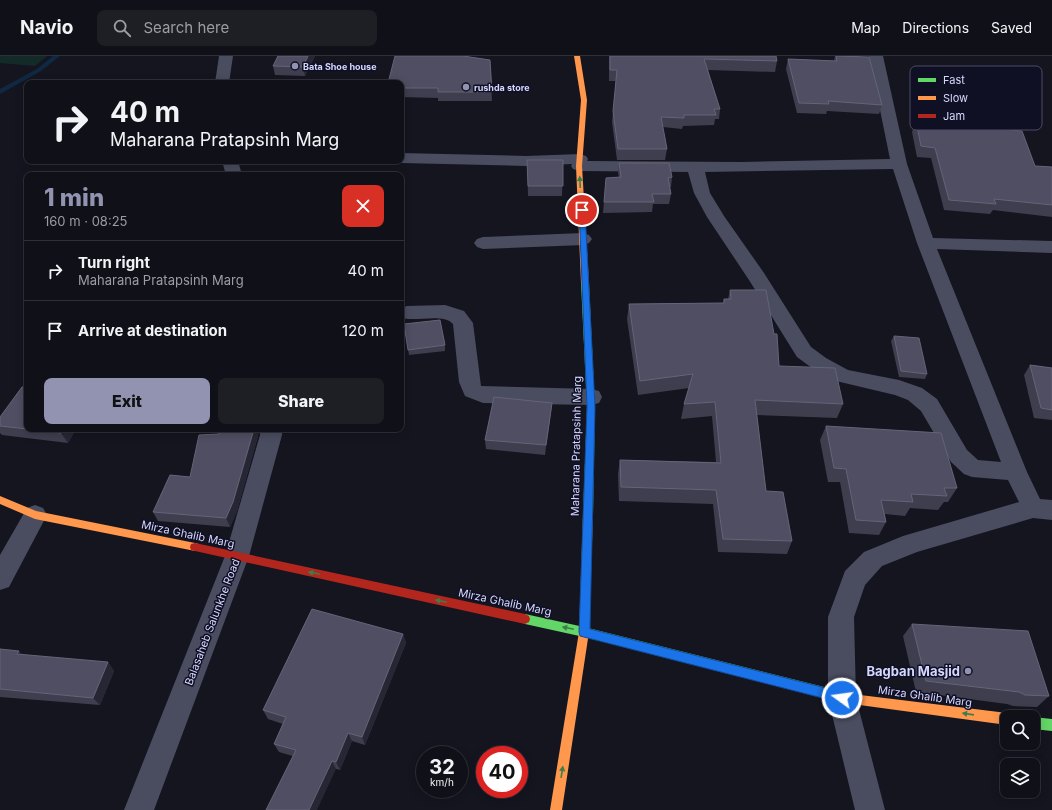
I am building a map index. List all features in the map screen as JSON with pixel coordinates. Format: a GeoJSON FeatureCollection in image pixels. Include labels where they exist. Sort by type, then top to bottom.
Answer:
{"type":"FeatureCollection","features":[{"type":"Feature","properties":{"kind":"street"},"geometry":{"type":"LineString","coordinates":[[222,80],[226,56]]}},
{"type":"Feature","properties":{"kind":"street","name":"Maharana Pratapsinh Marg"},"geometry":{"type":"LineString","coordinates":[[556,810],[584,632],[590,397],[580,162],[584,100],[578,56]]}},
{"type":"Feature","properties":{"kind":"street"},"geometry":{"type":"LineString","coordinates":[[870,810],[842,698],[841,617],[854,579],[873,559],[912,543],[1043,509],[1016,472],[926,243],[899,164],[876,56]]}},
{"type":"Feature","properties":{"kind":"street"},"geometry":{"type":"LineString","coordinates":[[404,158],[742,167],[899,164]]}},
{"type":"Feature","properties":{"kind":"street"},"geometry":{"type":"LineString","coordinates":[[695,166],[702,193],[716,217],[757,277],[804,352],[819,363],[843,376],[899,388],[915,394],[928,405],[959,456],[972,468],[1016,472]]}},
{"type":"Feature","properties":{"kind":"street"},"geometry":{"type":"LineString","coordinates":[[483,243],[583,239]]}},
{"type":"Feature","properties":{"kind":"street"},"geometry":{"type":"LineString","coordinates":[[926,243],[1052,247]]}},
{"type":"Feature","properties":{"kind":"street"},"geometry":{"type":"LineString","coordinates":[[407,313],[445,312],[457,316],[463,323],[469,382],[472,391],[483,395],[590,397]]}},
{"type":"Feature","properties":{"kind":"street","name":"Balasaheb Salunkhe Road"},"geometry":{"type":"LineString","coordinates":[[139,810],[237,556],[271,432]]}},
{"type":"Feature","properties":{"kind":"street","name":"Mirza Ghalib Marg"},"geometry":{"type":"LineString","coordinates":[[0,500],[35,515],[237,556],[584,632],[842,698],[1000,718]]}},
{"type":"Feature","properties":{"kind":"street"},"geometry":{"type":"LineString","coordinates":[[0,579],[35,515]]}},
{"type":"Feature","properties":{"kind":"street"},"geometry":{"type":"LineString","coordinates":[[1040,724],[1052,725]]}},
{"type":"Feature","properties":{"kind":"green space"},"geometry":{"type":"Polygon","coordinates":[[[0,56],[47,56],[35,66],[0,63],[0,56]]]}},
{"type":"Feature","properties":{"kind":"building"},"geometry":{"type":"Polygon","coordinates":[[[278,56],[308,56],[303,67],[273,66],[278,56]]]}},
{"type":"Feature","properties":{"kind":"building"},"geometry":{"type":"Polygon","coordinates":[[[395,56],[463,56],[490,60],[492,92],[438,92],[438,88],[404,88],[404,80],[389,80],[395,56]]]}},
{"type":"Feature","properties":{"kind":"building"},"geometry":{"type":"Polygon","coordinates":[[[610,56],[776,56],[777,61],[704,59],[720,109],[714,109],[716,115],[684,115],[684,118],[661,117],[667,149],[618,149],[613,111],[617,70],[610,70],[610,56]]]}},
{"type":"Feature","properties":{"kind":"building"},"geometry":{"type":"Polygon","coordinates":[[[836,56],[869,57],[882,105],[828,101],[829,104],[799,103],[788,59],[837,61],[836,56]]]}},
{"type":"Feature","properties":{"kind":"building"},"geometry":{"type":"Polygon","coordinates":[[[918,130],[1022,131],[1035,166],[1052,167],[1052,205],[994,199],[996,204],[949,200],[935,148],[921,146],[918,130]]]}},
{"type":"Feature","properties":{"kind":"building"},"geometry":{"type":"Polygon","coordinates":[[[527,160],[563,160],[563,186],[528,186],[527,160]]]}},
{"type":"Feature","properties":{"kind":"building"},"geometry":{"type":"Polygon","coordinates":[[[619,163],[669,163],[672,177],[668,178],[671,194],[652,194],[654,202],[604,202],[606,178],[621,177],[619,163]]]}},
{"type":"Feature","properties":{"kind":"building"},"geometry":{"type":"Polygon","coordinates":[[[730,290],[766,290],[774,334],[777,334],[779,366],[835,368],[843,404],[755,400],[766,491],[783,492],[792,541],[723,539],[716,490],[621,487],[620,460],[721,463],[715,402],[684,404],[693,374],[640,381],[629,304],[724,303],[724,299],[731,299],[730,290]]]}},
{"type":"Feature","properties":{"kind":"building"},"geometry":{"type":"Polygon","coordinates":[[[440,320],[445,345],[408,350],[404,324],[440,320]]]}},
{"type":"Feature","properties":{"kind":"building"},"geometry":{"type":"Polygon","coordinates":[[[894,336],[919,338],[927,374],[901,371],[894,336]]]}},
{"type":"Feature","properties":{"kind":"building"},"geometry":{"type":"Polygon","coordinates":[[[1030,365],[1052,368],[1052,410],[1041,408],[1030,365]]]}},
{"type":"Feature","properties":{"kind":"building"},"geometry":{"type":"Polygon","coordinates":[[[22,387],[24,387],[24,429],[0,426],[0,417],[22,387]]]}},
{"type":"Feature","properties":{"kind":"building"},"geometry":{"type":"Polygon","coordinates":[[[494,397],[552,403],[546,445],[485,440],[494,397]]]}},
{"type":"Feature","properties":{"kind":"building"},"geometry":{"type":"Polygon","coordinates":[[[826,426],[941,433],[957,488],[944,488],[947,496],[911,494],[913,502],[881,500],[886,522],[856,520],[846,469],[834,468],[826,426]]]}},
{"type":"Feature","properties":{"kind":"building"},"geometry":{"type":"Polygon","coordinates":[[[219,432],[253,432],[233,502],[226,518],[153,512],[170,475],[190,477],[199,435],[219,434],[219,432]]]}},
{"type":"Feature","properties":{"kind":"building"},"geometry":{"type":"Polygon","coordinates":[[[312,609],[403,634],[362,737],[348,733],[336,762],[332,761],[309,810],[266,810],[296,750],[274,744],[286,717],[263,710],[312,609]]]}},
{"type":"Feature","properties":{"kind":"building","name":"Bagban Masjid"},"geometry":{"type":"Polygon","coordinates":[[[912,624],[1028,631],[1049,696],[1025,695],[1019,692],[926,681],[912,624]]]}},
{"type":"Feature","properties":{"kind":"building"},"geometry":{"type":"Polygon","coordinates":[[[0,649],[19,651],[17,654],[108,662],[93,698],[0,689],[0,649]]]}},
{"type":"Feature","properties":{"kind":"waterway"},"geometry":{"type":"LineString","coordinates":[[0,92],[39,70],[57,56]]}},
{"type":"Feature","properties":{"kind":"traffic: fast"},"geometry":{"type":"LineString","coordinates":[[585,283],[591,407],[588,514]]}},
{"type":"Feature","properties":{"kind":"traffic: fast"},"geometry":{"type":"LineString","coordinates":[[525,619],[584,632],[852,699]]}},
{"type":"Feature","properties":{"kind":"traffic: fast"},"geometry":{"type":"LineString","coordinates":[[1040,724],[1052,725]]}},
{"type":"Feature","properties":{"kind":"traffic: slow"},"geometry":{"type":"LineString","coordinates":[[577,56],[584,100],[579,166],[585,283]]}},
{"type":"Feature","properties":{"kind":"traffic: slow"},"geometry":{"type":"LineString","coordinates":[[0,500],[35,515],[195,547]]}},
{"type":"Feature","properties":{"kind":"traffic: slow"},"geometry":{"type":"LineString","coordinates":[[556,810],[584,632],[588,514]]}},
{"type":"Feature","properties":{"kind":"traffic: slow"},"geometry":{"type":"LineString","coordinates":[[852,699],[1000,718]]}},
{"type":"Feature","properties":{"kind":"traffic: jam"},"geometry":{"type":"LineString","coordinates":[[195,547],[525,619]]}},
{"type":"Feature","properties":{"kind":"place","name":"Bata Shoe house"},"geometry":{"type":"Point","coordinates":[295,66]}},
{"type":"Feature","properties":{"kind":"place","name":"rushda store"},"geometry":{"type":"Point","coordinates":[466,87]}},
{"type":"Feature","properties":{"kind":"place","name":"Bagban Masjid"},"geometry":{"type":"Point","coordinates":[968,671]}},
{"type":"Feature","properties":{"kind":"route"},"geometry":{"type":"LineString","coordinates":[[582,210],[591,407],[584,632],[842,698]]}}]}
